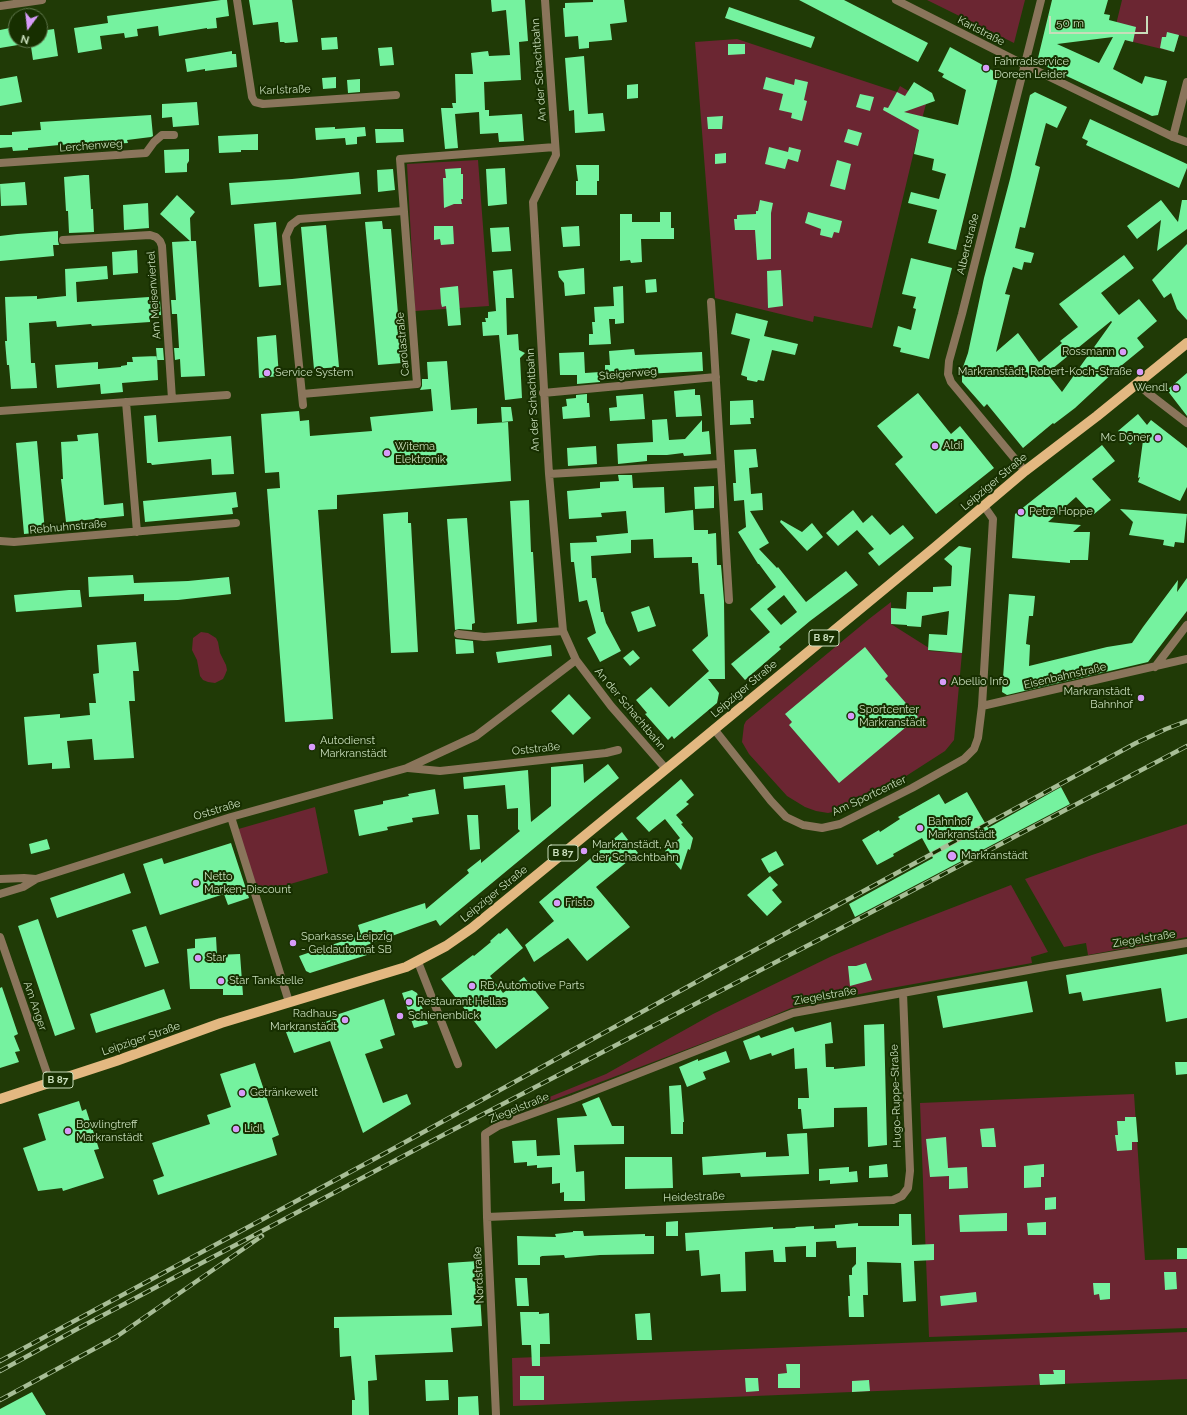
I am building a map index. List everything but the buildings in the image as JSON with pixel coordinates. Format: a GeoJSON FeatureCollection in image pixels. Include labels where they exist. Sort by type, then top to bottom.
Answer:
{"type":"FeatureCollection","features":[{"type":"Feature","properties":{"kind":"main road","name":"Leipziger Straße"},"geometry":{"type":"LineString","coordinates":[[0,1100],[116,1061],[221,1023],[406,967],[446,946],[472,928],[666,769],[1025,471],[1138,384],[1187,343]]}},
{"type":"Feature","properties":{"kind":"street"},"geometry":{"type":"LineString","coordinates":[[0,6],[40,0]]}},
{"type":"Feature","properties":{"kind":"street","name":"Karlstraße"},"geometry":{"type":"LineString","coordinates":[[237,0],[252,97],[255,102],[263,104],[396,95]]}},
{"type":"Feature","properties":{"kind":"street","name":"An der Schachtbahn"},"geometry":{"type":"LineString","coordinates":[[545,0],[556,155],[533,202],[548,474],[564,631],[576,660],[611,706],[666,769]]}},
{"type":"Feature","properties":{"kind":"street","name":"Karlstraße"},"geometry":{"type":"LineString","coordinates":[[896,0],[1025,65],[1187,142]]}},
{"type":"Feature","properties":{"kind":"street","name":"Albertstraße"},"geometry":{"type":"LineString","coordinates":[[1025,471],[951,382],[948,374],[949,361],[1041,0]]}},
{"type":"Feature","properties":{"kind":"street"},"geometry":{"type":"LineString","coordinates":[[1173,136],[1187,82]]}},
{"type":"Feature","properties":{"kind":"street","name":"Lerchenweg"},"geometry":{"type":"LineString","coordinates":[[0,163],[146,153],[154,142],[162,135],[174,135]]}},
{"type":"Feature","properties":{"kind":"street","name":"Carolastraße"},"geometry":{"type":"LineString","coordinates":[[302,394],[417,384],[400,159],[556,147]]}},
{"type":"Feature","properties":{"kind":"street"},"geometry":{"type":"LineString","coordinates":[[303,405],[286,236],[291,225],[299,219],[403,211]]}},
{"type":"Feature","properties":{"kind":"street","name":"Am Meisenviertel"},"geometry":{"type":"LineString","coordinates":[[63,240],[150,235],[156,237],[160,241],[162,246],[172,399]]}},
{"type":"Feature","properties":{"kind":"street"},"geometry":{"type":"LineString","coordinates":[[711,302],[729,600]]}},
{"type":"Feature","properties":{"kind":"street","name":"Steigerweg"},"geometry":{"type":"LineString","coordinates":[[543,393],[716,377]]}},
{"type":"Feature","properties":{"kind":"street"},"geometry":{"type":"LineString","coordinates":[[1138,384],[1187,423]]}},
{"type":"Feature","properties":{"kind":"street"},"geometry":{"type":"LineString","coordinates":[[0,411],[227,395]]}},
{"type":"Feature","properties":{"kind":"street"},"geometry":{"type":"LineString","coordinates":[[126,402],[137,532]]}},
{"type":"Feature","properties":{"kind":"street"},"geometry":{"type":"LineString","coordinates":[[548,474],[720,464]]}},
{"type":"Feature","properties":{"kind":"street"},"geometry":{"type":"LineString","coordinates":[[982,706],[994,519],[984,506]]}},
{"type":"Feature","properties":{"kind":"street","name":"Rebhuhnstraße"},"geometry":{"type":"LineString","coordinates":[[0,541],[14,542],[236,523]]}},
{"type":"Feature","properties":{"kind":"street"},"geometry":{"type":"LineString","coordinates":[[1155,667],[1187,624]]}},
{"type":"Feature","properties":{"kind":"street"},"geometry":{"type":"LineString","coordinates":[[458,634],[484,637],[564,631]]}},
{"type":"Feature","properties":{"kind":"street","name":"Eisenbahnstraße"},"geometry":{"type":"LineString","coordinates":[[982,706],[1187,659]]}},
{"type":"Feature","properties":{"kind":"street","name":"Oststraße"},"geometry":{"type":"LineString","coordinates":[[0,894],[23,887],[36,880],[231,817],[407,768],[476,736],[576,660]]}},
{"type":"Feature","properties":{"kind":"street","name":"Am Sportcenter"},"geometry":{"type":"LineString","coordinates":[[714,729],[771,801],[786,817],[803,825],[822,828],[840,824],[918,785],[964,759],[974,749],[978,738],[982,706]]}},
{"type":"Feature","properties":{"kind":"street","name":"Oststraße"},"geometry":{"type":"LineString","coordinates":[[407,768],[440,771],[606,753],[618,750]]}},
{"type":"Feature","properties":{"kind":"street"},"geometry":{"type":"LineString","coordinates":[[231,817],[289,1002]]}},
{"type":"Feature","properties":{"kind":"street","name":"Oststraße"},"geometry":{"type":"LineString","coordinates":[[0,879],[24,878],[36,880]]}},
{"type":"Feature","properties":{"kind":"street","name":"Am Anger"},"geometry":{"type":"LineString","coordinates":[[0,937],[50,1082]]}},
{"type":"Feature","properties":{"kind":"street","name":"Ziegelstraße"},"geometry":{"type":"LineString","coordinates":[[485,1134],[498,1126],[573,1099],[792,1013],[1050,966],[1187,943]]}},
{"type":"Feature","properties":{"kind":"street"},"geometry":{"type":"LineString","coordinates":[[418,962],[458,1064]]}},
{"type":"Feature","properties":{"kind":"street","name":"Hugo-Ruppe-Straße"},"geometry":{"type":"LineString","coordinates":[[902,1196],[908,1188],[910,1171],[903,993]]}},
{"type":"Feature","properties":{"kind":"street","name":"Nordstraße"},"geometry":{"type":"LineString","coordinates":[[485,1134],[487,1217],[496,1415]]}},
{"type":"Feature","properties":{"kind":"street","name":"Heidestraße"},"geometry":{"type":"LineString","coordinates":[[487,1217],[893,1200],[902,1196]]}},
{"type":"Feature","properties":{"kind":"shaded area"},"geometry":{"type":"Polygon","coordinates":[[[927,0],[1025,0],[1014,43],[927,0]]]}},
{"type":"Feature","properties":{"kind":"shaded area"},"geometry":{"type":"Polygon","coordinates":[[[1122,0],[1187,0],[1187,37],[1179,35],[1174,52],[1113,37],[1122,0]]]}},
{"type":"Feature","properties":{"kind":"shaded area"},"geometry":{"type":"Polygon","coordinates":[[[737,39],[897,92],[900,86],[920,98],[926,104],[872,328],[814,316],[813,322],[715,298],[695,42],[737,39]]]}},
{"type":"Feature","properties":{"kind":"shaded area"},"geometry":{"type":"Polygon","coordinates":[[[478,160],[489,306],[415,311],[407,164],[478,160]]]}},
{"type":"Feature","properties":{"kind":"shaded area"},"geometry":{"type":"Polygon","coordinates":[[[891,602],[891,624],[929,648],[929,651],[962,653],[954,740],[945,751],[889,787],[853,806],[828,813],[805,807],[787,796],[749,754],[742,742],[744,725],[746,721],[891,602]]]}},
{"type":"Feature","properties":{"kind":"shaded area"},"geometry":{"type":"Polygon","coordinates":[[[201,632],[208,633],[216,638],[220,653],[226,665],[227,670],[223,679],[215,683],[203,680],[200,676],[197,660],[192,650],[193,638],[201,632]]]}},
{"type":"Feature","properties":{"kind":"shaded area"},"geometry":{"type":"Polygon","coordinates":[[[315,807],[328,873],[256,894],[235,830],[315,807]]]}},
{"type":"Feature","properties":{"kind":"shaded area"},"geometry":{"type":"Polygon","coordinates":[[[1187,824],[1187,937],[1088,955],[1086,943],[1064,947],[1025,879],[1187,824]]]}},
{"type":"Feature","properties":{"kind":"shaded area"},"geometry":{"type":"Polygon","coordinates":[[[1011,885],[1048,952],[1031,957],[1032,963],[880,990],[791,1008],[756,1023],[495,1122],[493,1120],[606,1074],[713,1014],[832,956],[1011,885]]]}},
{"type":"Feature","properties":{"kind":"shaded area"},"geometry":{"type":"Polygon","coordinates":[[[1134,1094],[1145,1260],[1187,1259],[1187,1328],[929,1337],[920,1103],[1134,1094]]]}},
{"type":"Feature","properties":{"kind":"shaded area"},"geometry":{"type":"Polygon","coordinates":[[[1187,1332],[1187,1379],[513,1406],[512,1358],[1187,1332]]]}},
{"type":"Feature","properties":{"kind":"railway"},"geometry":{"type":"LineString","coordinates":[[0,1361],[389,1151],[1136,743],[1187,721]]}},
{"type":"Feature","properties":{"kind":"railway"},"geometry":{"type":"LineString","coordinates":[[0,1371],[445,1134],[1187,746]]}},
{"type":"Feature","properties":{"kind":"railway"},"geometry":{"type":"LineString","coordinates":[[0,1400],[116,1337],[262,1236]]}},
{"type":"Feature","properties":{"kind":"place","name":"Fahrradservice Doreen Leider"},"geometry":{"type":"Point","coordinates":[986,68]}},
{"type":"Feature","properties":{"kind":"place","name":"Rossmann"},"geometry":{"type":"Point","coordinates":[1123,352]}},
{"type":"Feature","properties":{"kind":"place","name":"Markranstädt, Robert-Koch-Straße"},"geometry":{"type":"Point","coordinates":[1140,372]}},
{"type":"Feature","properties":{"kind":"place","name":"Service System"},"geometry":{"type":"Point","coordinates":[267,373]}},
{"type":"Feature","properties":{"kind":"place","name":"Wendl"},"geometry":{"type":"Point","coordinates":[1176,388]}},
{"type":"Feature","properties":{"kind":"place","name":"Mc Döner"},"geometry":{"type":"Point","coordinates":[1158,438]}},
{"type":"Feature","properties":{"kind":"place","name":"Aldi"},"geometry":{"type":"Point","coordinates":[935,446]}},
{"type":"Feature","properties":{"kind":"place","name":"Witema Elektronik"},"geometry":{"type":"Point","coordinates":[387,453]}},
{"type":"Feature","properties":{"kind":"place","name":"Petra Hoppe"},"geometry":{"type":"Point","coordinates":[1021,512]}},
{"type":"Feature","properties":{"kind":"place","name":"Abellio Info"},"geometry":{"type":"Point","coordinates":[943,682]}},
{"type":"Feature","properties":{"kind":"place","name":"Markranstädt, Bahnhof"},"geometry":{"type":"Point","coordinates":[1141,698]}},
{"type":"Feature","properties":{"kind":"place","name":"Sportcenter Markranstädt"},"geometry":{"type":"Point","coordinates":[851,716]}},
{"type":"Feature","properties":{"kind":"place","name":"Autodienst Markranstädt"},"geometry":{"type":"Point","coordinates":[312,747]}},
{"type":"Feature","properties":{"kind":"place","name":"Bahnhof Markranstädt"},"geometry":{"type":"Point","coordinates":[920,828]}},
{"type":"Feature","properties":{"kind":"place","name":"Markranstädt, An der Schachtbahn"},"geometry":{"type":"Point","coordinates":[584,851]}},
{"type":"Feature","properties":{"kind":"place","name":"Markranstädt"},"geometry":{"type":"Point","coordinates":[952,856]}},
{"type":"Feature","properties":{"kind":"place","name":"Netto Marken-Discount"},"geometry":{"type":"Point","coordinates":[196,883]}},
{"type":"Feature","properties":{"kind":"place","name":"Fristo"},"geometry":{"type":"Point","coordinates":[557,903]}},
{"type":"Feature","properties":{"kind":"place","name":"Sparkasse Leipzig - Geldautomat SB"},"geometry":{"type":"Point","coordinates":[293,943]}},
{"type":"Feature","properties":{"kind":"place","name":"Star"},"geometry":{"type":"Point","coordinates":[198,958]}},
{"type":"Feature","properties":{"kind":"place","name":"Star Tankstelle"},"geometry":{"type":"Point","coordinates":[221,981]}},
{"type":"Feature","properties":{"kind":"place","name":"RB Automotive Parts"},"geometry":{"type":"Point","coordinates":[472,986]}},
{"type":"Feature","properties":{"kind":"place","name":"Restaurant Hellas"},"geometry":{"type":"Point","coordinates":[409,1002]}},
{"type":"Feature","properties":{"kind":"place","name":"Schienenblick"},"geometry":{"type":"Point","coordinates":[400,1016]}},
{"type":"Feature","properties":{"kind":"place","name":"Radhaus Markranstädt"},"geometry":{"type":"Point","coordinates":[345,1020]}},
{"type":"Feature","properties":{"kind":"place","name":"Getränkewelt"},"geometry":{"type":"Point","coordinates":[242,1093]}},
{"type":"Feature","properties":{"kind":"place","name":"Lidl"},"geometry":{"type":"Point","coordinates":[236,1129]}},
{"type":"Feature","properties":{"kind":"place","name":"Bowlingtreff Markranstädt"},"geometry":{"type":"Point","coordinates":[68,1131]}}]}
